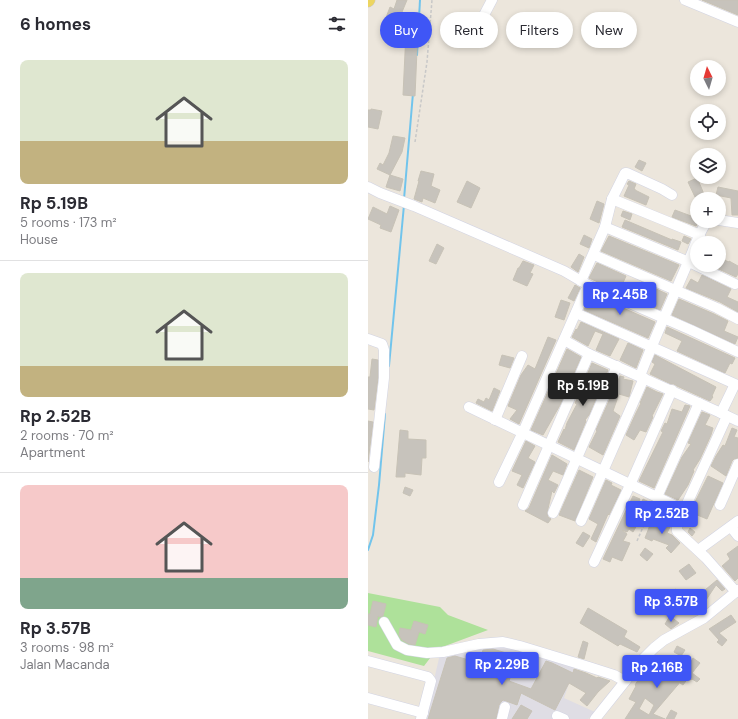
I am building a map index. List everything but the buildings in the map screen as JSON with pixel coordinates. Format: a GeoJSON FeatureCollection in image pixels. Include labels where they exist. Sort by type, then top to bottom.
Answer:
{"type":"FeatureCollection","features":[{"type":"Feature","properties":{"kind":"street"},"geometry":{"type":"LineString","coordinates":[[486,12],[492,0]]}},
{"type":"Feature","properties":{"kind":"street"},"geometry":{"type":"LineString","coordinates":[[685,0],[738,22]]}},
{"type":"Feature","properties":{"kind":"street"},"geometry":{"type":"LineString","coordinates":[[499,482],[576,313],[594,255],[605,227],[612,199],[624,174],[626,173],[672,195]]}},
{"type":"Feature","properties":{"kind":"street"},"geometry":{"type":"LineString","coordinates":[[368,187],[550,265],[585,283],[738,352]]}},
{"type":"Feature","properties":{"kind":"street"},"geometry":{"type":"LineString","coordinates":[[612,199],[700,235]]}},
{"type":"Feature","properties":{"kind":"street"},"geometry":{"type":"LineString","coordinates":[[726,221],[738,223]]}},
{"type":"Feature","properties":{"kind":"street"},"geometry":{"type":"LineString","coordinates":[[605,227],[689,262],[735,284]]}},
{"type":"Feature","properties":{"kind":"street"},"geometry":{"type":"LineString","coordinates":[[581,521],[642,377],[651,346],[704,228]]}},
{"type":"Feature","properties":{"kind":"street"},"geometry":{"type":"LineString","coordinates":[[594,255],[717,308],[738,319]]}},
{"type":"Feature","properties":{"kind":"street"},"geometry":{"type":"LineString","coordinates":[[576,313],[735,384],[677,526],[677,532],[706,558],[737,591],[704,618],[664,640],[654,648],[625,681],[595,719]]}},
{"type":"Feature","properties":{"kind":"street"},"geometry":{"type":"LineString","coordinates":[[368,339],[382,344],[384,350],[384,378],[374,467]]}},
{"type":"Feature","properties":{"kind":"street"},"geometry":{"type":"LineString","coordinates":[[564,340],[590,354],[738,421]]}},
{"type":"Feature","properties":{"kind":"street"},"geometry":{"type":"LineString","coordinates":[[523,505],[590,354]]}},
{"type":"Feature","properties":{"kind":"street"},"geometry":{"type":"LineString","coordinates":[[495,420],[522,356]]}},
{"type":"Feature","properties":{"kind":"street"},"geometry":{"type":"LineString","coordinates":[[553,513],[617,366]]}},
{"type":"Feature","properties":{"kind":"street"},"geometry":{"type":"LineString","coordinates":[[594,562],[672,390]]}},
{"type":"Feature","properties":{"kind":"street"},"geometry":{"type":"LineString","coordinates":[[657,497],[699,403]]}},
{"type":"Feature","properties":{"kind":"street"},"geometry":{"type":"LineString","coordinates":[[469,407],[684,510]]}},
{"type":"Feature","properties":{"kind":"street"},"geometry":{"type":"LineString","coordinates":[[720,505],[738,464]]}},
{"type":"Feature","properties":{"kind":"street"},"geometry":{"type":"LineString","coordinates":[[701,548],[734,524],[738,536]]}},
{"type":"Feature","properties":{"kind":"street"},"geometry":{"type":"LineString","coordinates":[[384,622],[397,645],[407,650],[427,653],[443,652],[479,644],[503,642],[589,667],[625,681]]}},
{"type":"Feature","properties":{"kind":"street"},"geometry":{"type":"LineString","coordinates":[[368,661],[428,677],[431,681],[422,716],[368,698]]}},
{"type":"Feature","properties":{"kind":"street"},"geometry":{"type":"LineString","coordinates":[[502,719],[505,707]]}},
{"type":"Feature","properties":{"kind":"path"},"geometry":{"type":"LineString","coordinates":[[415,142],[427,62],[432,0]]}},
{"type":"Feature","properties":{"kind":"path"},"geometry":{"type":"LineString","coordinates":[[637,541],[657,497]]}},
{"type":"Feature","properties":{"kind":"shaded area"},"geometry":{"type":"Polygon","coordinates":[[[503,645],[575,666],[564,698],[595,712],[588,719],[425,719],[440,654],[503,645]]]}},
{"type":"Feature","properties":{"kind":"green space"},"geometry":{"type":"Polygon","coordinates":[[[368,593],[440,607],[448,615],[488,630],[437,649],[424,666],[368,651],[368,593]]]}},
{"type":"Feature","properties":{"kind":"waterway"},"geometry":{"type":"LineString","coordinates":[[417,55],[420,0]]}},
{"type":"Feature","properties":{"kind":"waterway"},"geometry":{"type":"LineString","coordinates":[[404,199],[413,93]]}},
{"type":"Feature","properties":{"kind":"waterway"},"geometry":{"type":"LineString","coordinates":[[389,366],[404,205]]}},
{"type":"Feature","properties":{"kind":"waterway"},"geometry":{"type":"LineString","coordinates":[[368,550],[373,535],[385,414]]}}]}
